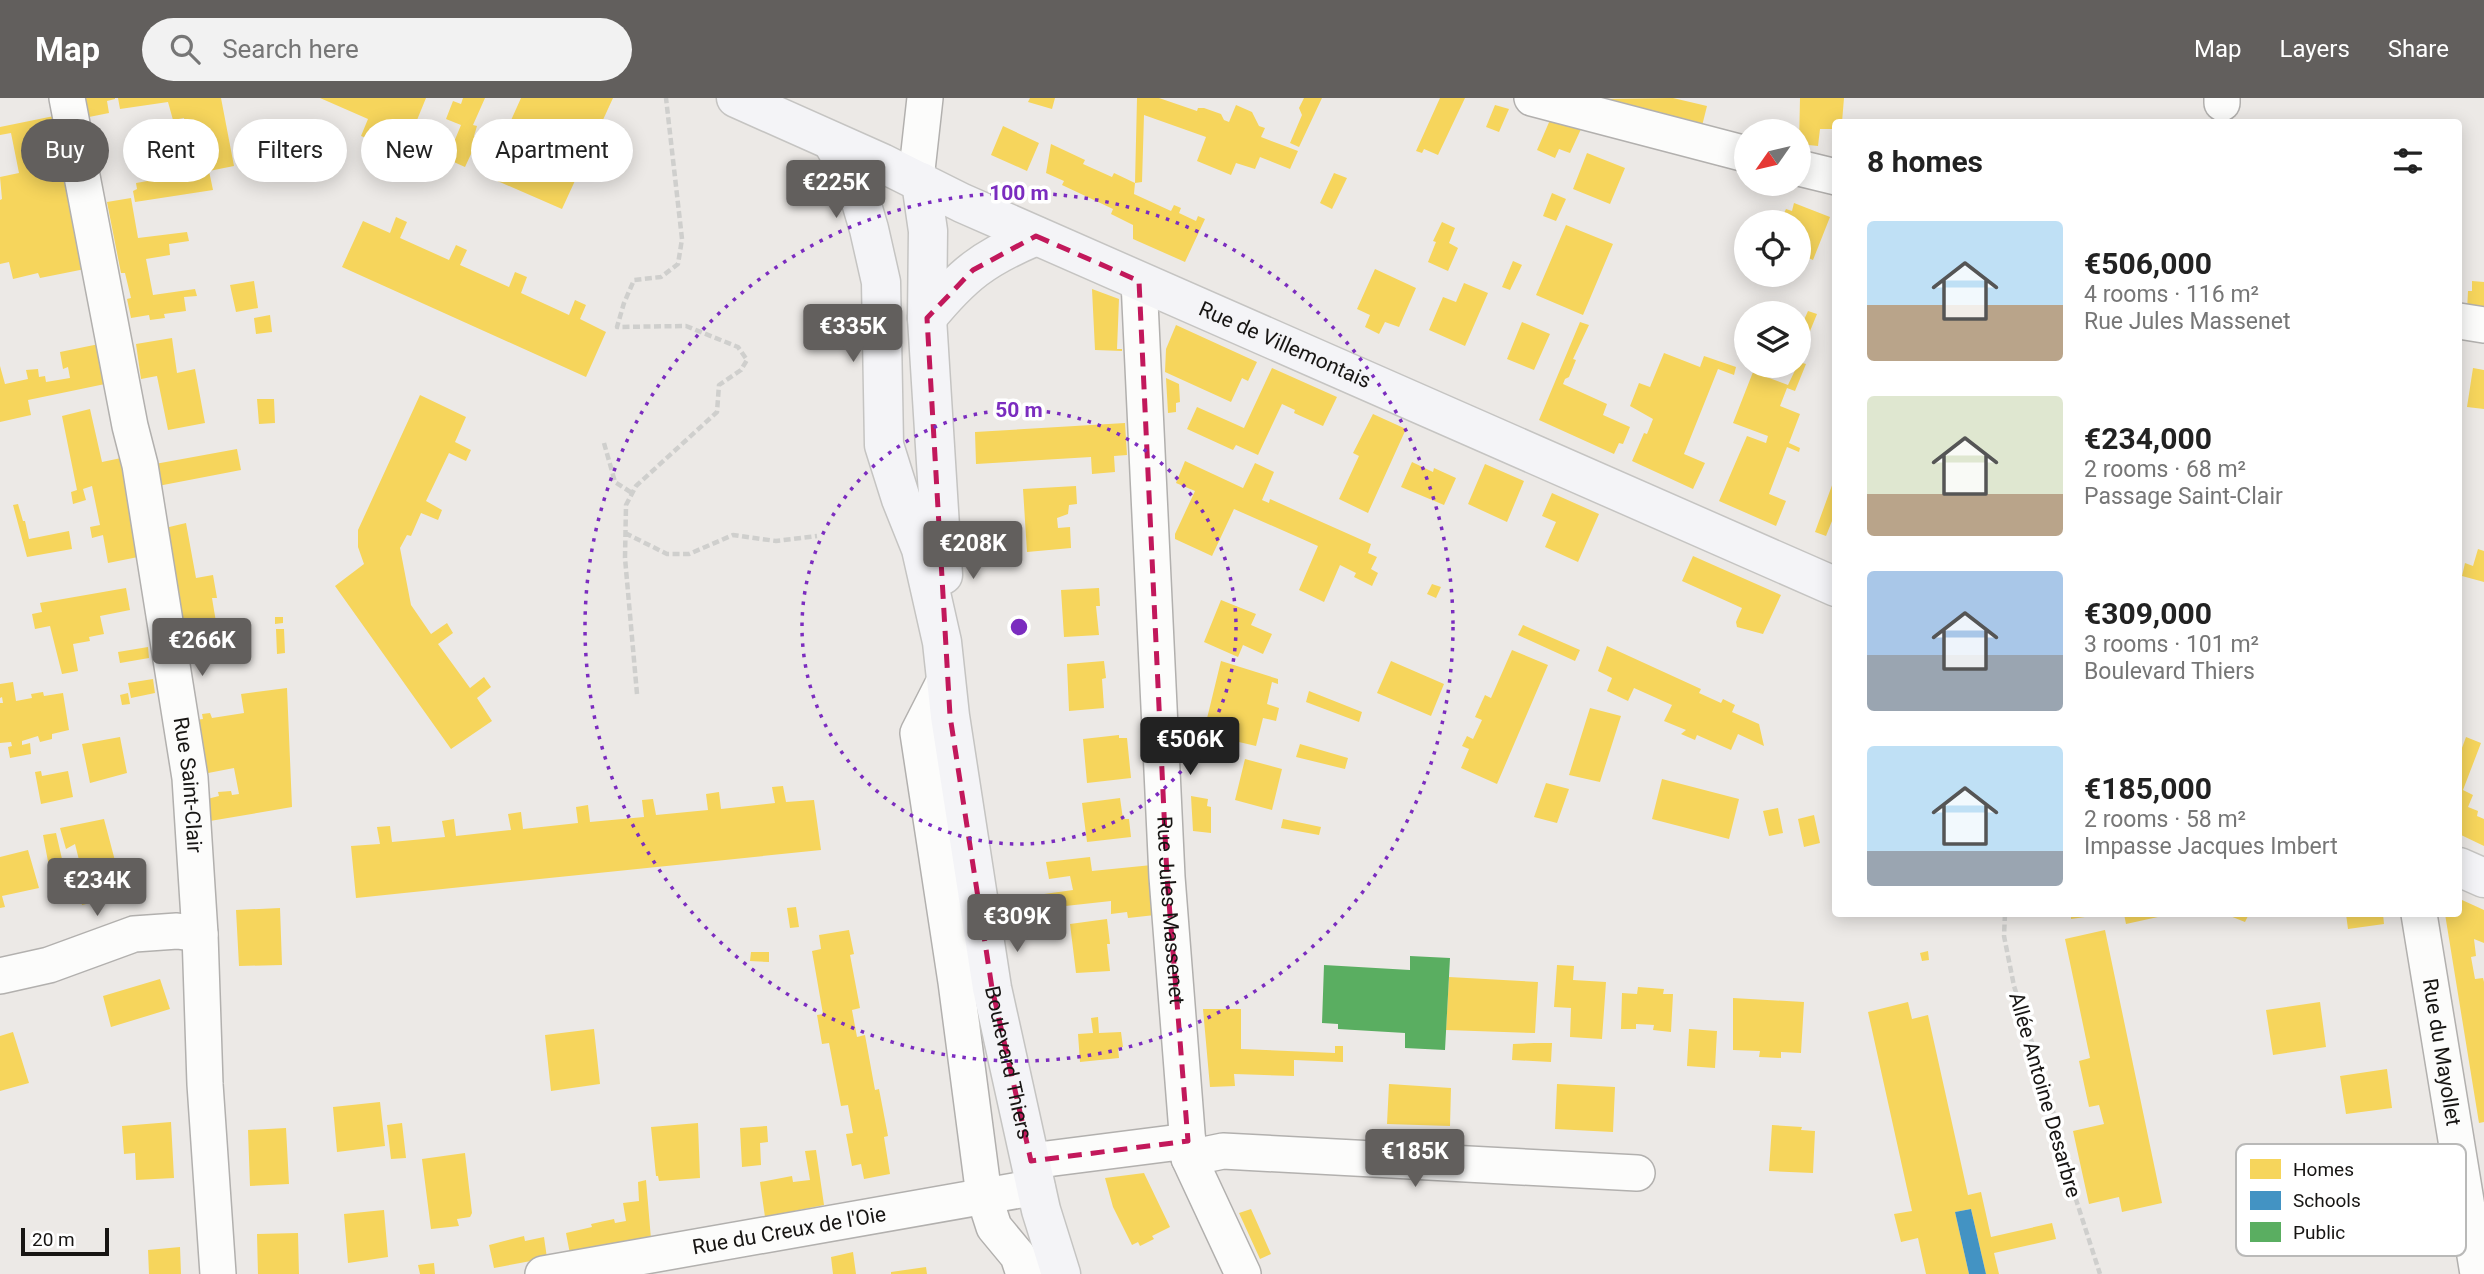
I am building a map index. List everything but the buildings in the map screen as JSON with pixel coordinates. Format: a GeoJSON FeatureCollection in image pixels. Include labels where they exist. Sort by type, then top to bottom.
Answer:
{"type":"FeatureCollection","features":[{"type":"Feature","properties":{"kind":"main road","name":"Rue de Villemontais"},"geometry":{"type":"LineString","coordinates":[[736,98],[1037,236],[1832,585]]}},
{"type":"Feature","properties":{"kind":"main road","name":"Boulevard Thiers"},"geometry":{"type":"LineString","coordinates":[[833,143],[856,185],[881,282],[884,445],[921,549],[944,660],[950,716],[992,988],[1034,1174],[1061,1274]]}},
{"type":"Feature","properties":{"kind":"main road","name":"Boulevard Thiers"},"geometry":{"type":"LineString","coordinates":[[881,282],[895,226],[921,182]]}},
{"type":"Feature","properties":{"kind":"main road","name":"Boulevard Thiers"},"geometry":{"type":"LineString","coordinates":[[921,182],[928,231],[927,317],[944,570],[944,660]]}},
{"type":"Feature","properties":{"kind":"main road"},"geometry":{"type":"LineString","coordinates":[[927,317],[948,292],[972,270],[998,252],[1037,236]]}},
{"type":"Feature","properties":{"kind":"main road"},"geometry":{"type":"LineString","coordinates":[[2462,868],[2484,878]]}},
{"type":"Feature","properties":{"kind":"street","name":"Rue Saint-Clair"},"geometry":{"type":"LineString","coordinates":[[67,98],[145,492],[190,778],[200,934],[205,1084],[218,1274]]}},
{"type":"Feature","properties":{"kind":"street"},"geometry":{"type":"LineString","coordinates":[[921,182],[917,170],[925,98]]}},
{"type":"Feature","properties":{"kind":"street"},"geometry":{"type":"LineString","coordinates":[[1532,98],[1734,151]]}},
{"type":"Feature","properties":{"kind":"street"},"geometry":{"type":"LineString","coordinates":[[1811,171],[1832,176]]}},
{"type":"Feature","properties":{"kind":"street","name":"Rue Jules Massenet"},"geometry":{"type":"LineString","coordinates":[[1139,281],[1167,877],[1188,1150],[1243,1274]]}},
{"type":"Feature","properties":{"kind":"street"},"geometry":{"type":"LineString","coordinates":[[2462,321],[2484,325]]}},
{"type":"Feature","properties":{"kind":"street"},"geometry":{"type":"LineString","coordinates":[[944,660],[918,733],[956,982],[984,1196],[994,1227],[1018,1256],[1024,1274]]}},
{"type":"Feature","properties":{"kind":"street","name":"Rue du Mayollet"},"geometry":{"type":"LineString","coordinates":[[2420,917],[2471,1146],[2478,1274]]}},
{"type":"Feature","properties":{"kind":"street"},"geometry":{"type":"LineString","coordinates":[[0,976],[49,965],[134,934],[177,931],[200,934]]}},
{"type":"Feature","properties":{"kind":"street","name":"Rue du Creux de l'Oie"},"geometry":{"type":"LineString","coordinates":[[543,1274],[984,1196],[1034,1174],[1188,1150],[1637,1173]]}},
{"type":"Feature","properties":{"kind":"path"},"geometry":{"type":"LineString","coordinates":[[637,694],[625,558],[626,505],[636,486],[717,412],[719,385],[741,370],[747,360],[738,347],[686,326],[617,327],[634,280],[661,277],[678,264],[682,239],[666,98]]}},
{"type":"Feature","properties":{"kind":"path"},"geometry":{"type":"LineString","coordinates":[[604,443],[615,482],[632,493]]}},
{"type":"Feature","properties":{"kind":"path"},"geometry":{"type":"LineString","coordinates":[[625,533],[667,554],[689,554],[733,535],[776,541],[817,536]]}},
{"type":"Feature","properties":{"kind":"path","name":"Allée Antoine Desarbre"},"geometry":{"type":"LineString","coordinates":[[2006,917],[2004,936],[2014,986],[2100,1274]]}},
{"type":"Feature","properties":{"kind":"highlighted area"},"geometry":{"type":"Polygon","coordinates":[[[1036,236],[1139,281],[1167,877],[1188,1141],[1031,1161],[992,988],[950,716],[927,318],[973,270],[1036,236]]]}}]}
